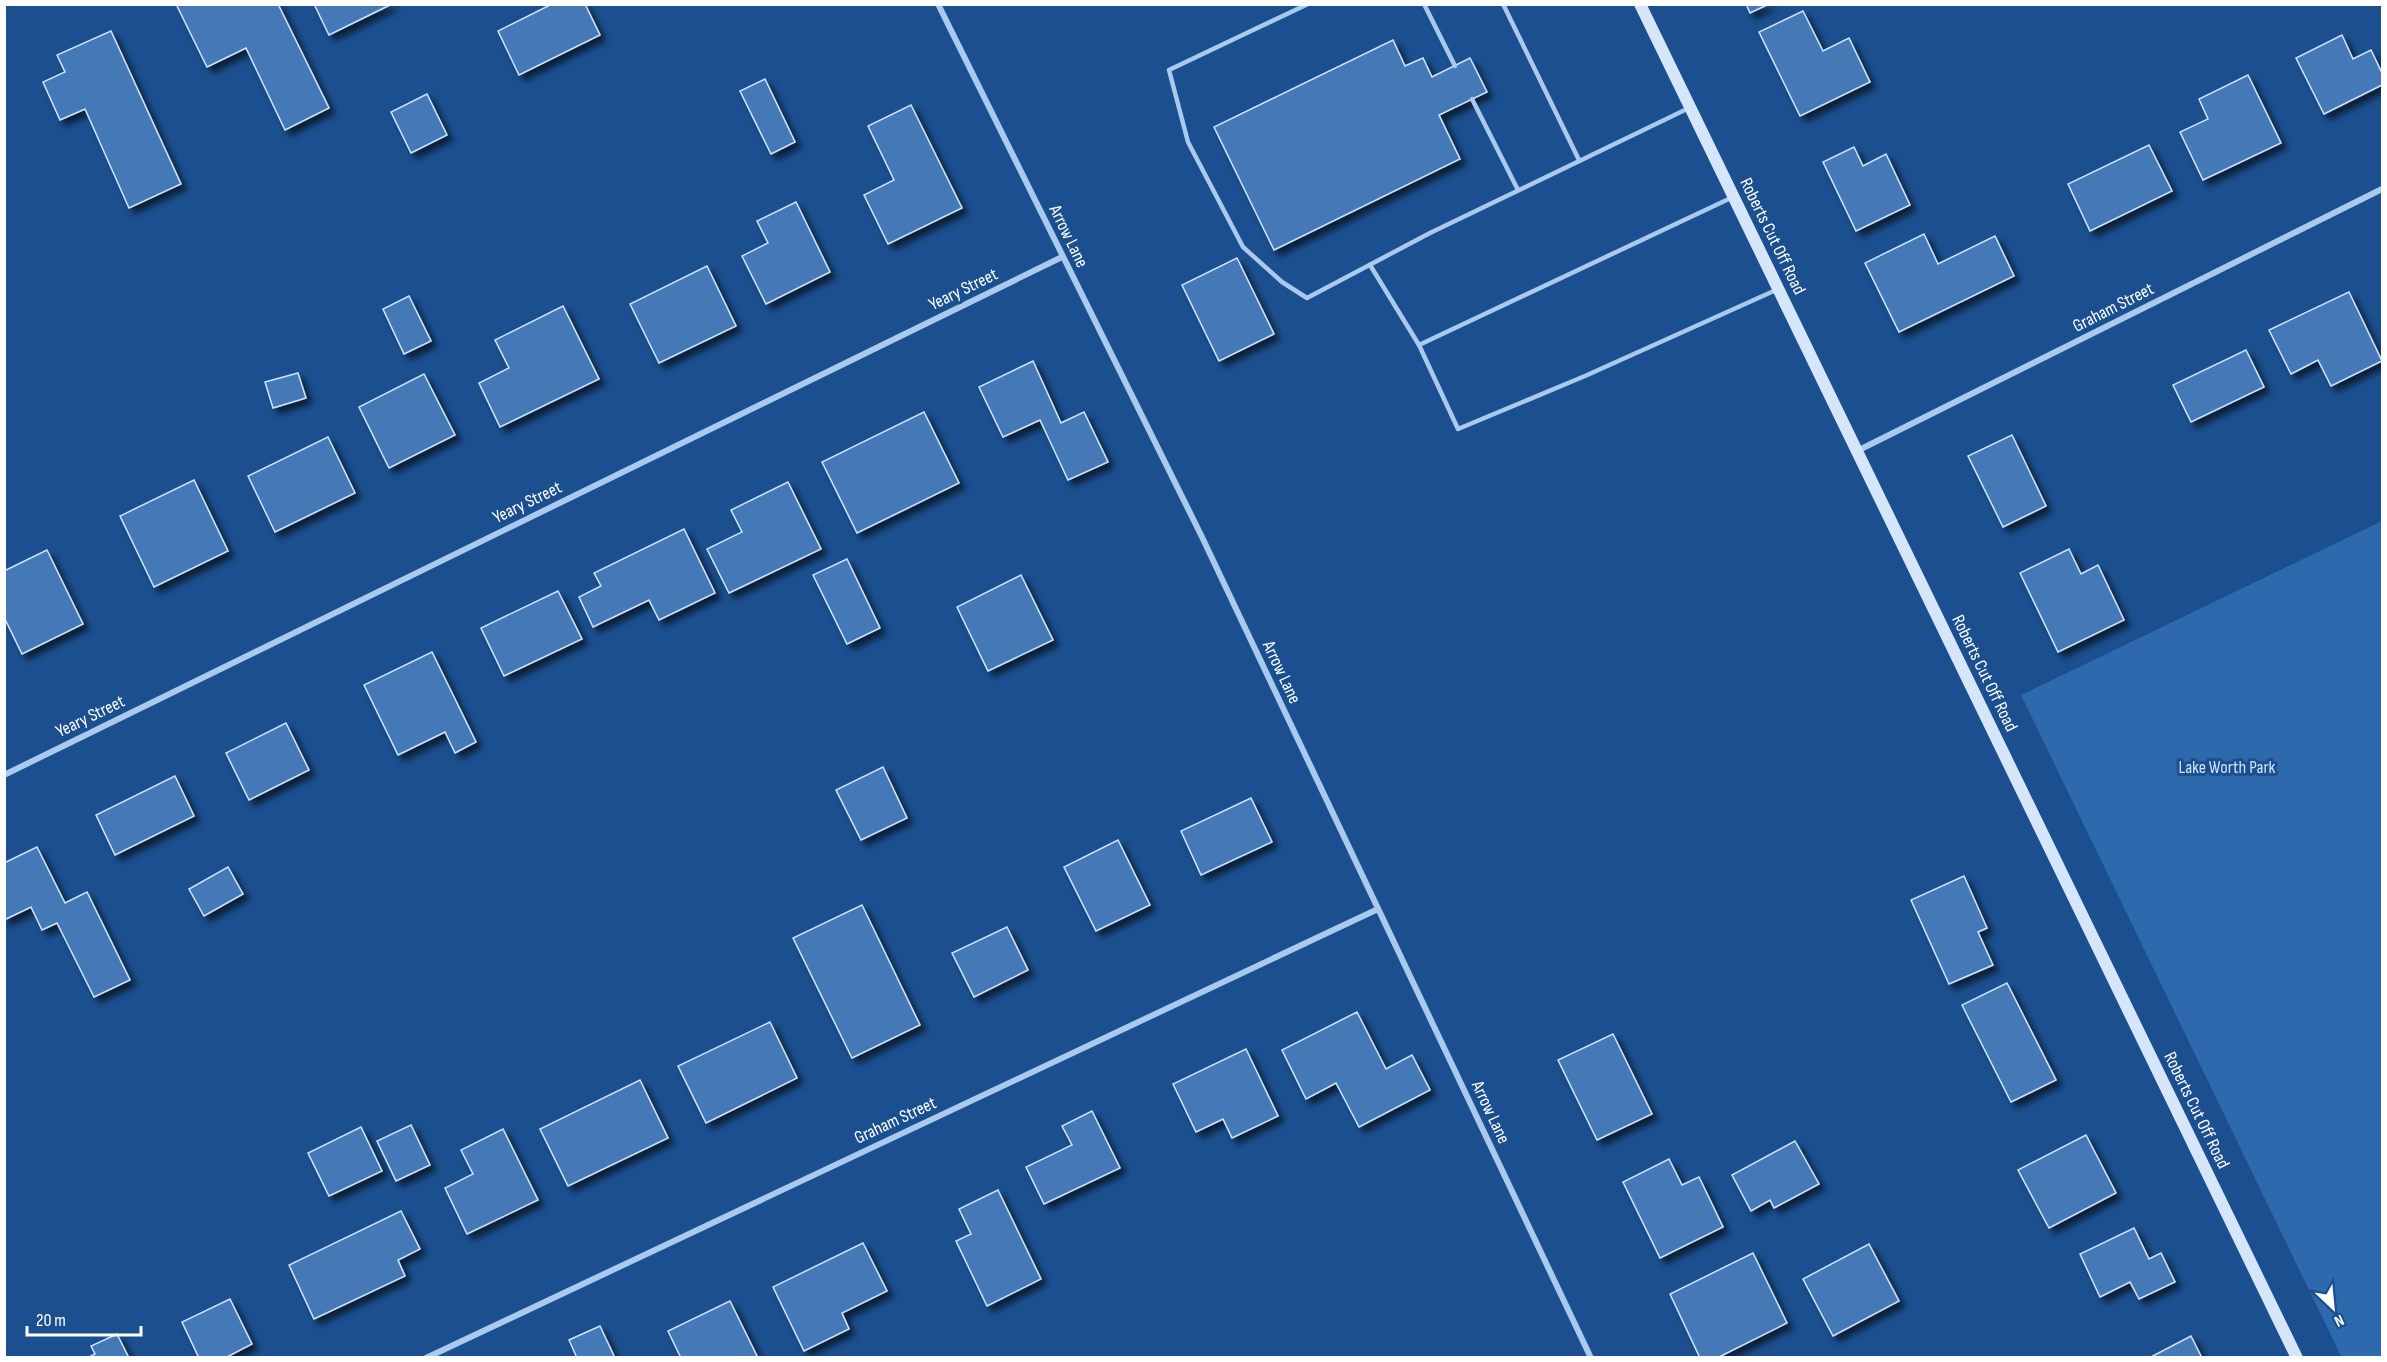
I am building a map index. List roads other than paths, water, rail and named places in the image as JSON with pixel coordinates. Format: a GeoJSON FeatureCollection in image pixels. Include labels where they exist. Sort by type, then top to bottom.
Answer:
{"type":"FeatureCollection","features":[{"type":"Feature","properties":{"kind":"street","name":"Arrow Lane"},"geometry":{"type":"LineString","coordinates":[[938,4],[1202,537],[1591,1358]]}},
{"type":"Feature","properties":{"kind":"street","name":"Roberts Cut Off Road"},"geometry":{"type":"LineString","coordinates":[[1640,4],[2297,1358]]}},
{"type":"Feature","properties":{"kind":"street","name":"Graham Street"},"geometry":{"type":"LineString","coordinates":[[1857,451],[2382,189]]}},
{"type":"Feature","properties":{"kind":"street","name":"Yeary Street"},"geometry":{"type":"LineString","coordinates":[[4,775],[1062,257]]}},
{"type":"Feature","properties":{"kind":"street","name":"Graham Street"},"geometry":{"type":"LineString","coordinates":[[426,1358],[1378,909]]}},
{"type":"Feature","properties":{"kind":"lane"},"geometry":{"type":"LineString","coordinates":[[1308,4],[1169,70],[1188,142],[1243,247],[1282,282],[1307,298],[1518,190],[1690,108]]}},
{"type":"Feature","properties":{"kind":"lane"},"geometry":{"type":"LineString","coordinates":[[1424,4],[1455,66]]}},
{"type":"Feature","properties":{"kind":"lane"},"geometry":{"type":"LineString","coordinates":[[1503,4],[1579,160]]}},
{"type":"Feature","properties":{"kind":"lane"},"geometry":{"type":"LineString","coordinates":[[1472,99],[1518,190]]}},
{"type":"Feature","properties":{"kind":"lane"},"geometry":{"type":"LineString","coordinates":[[1419,345],[1733,197]]}},
{"type":"Feature","properties":{"kind":"lane"},"geometry":{"type":"LineString","coordinates":[[1370,264],[1419,345],[1458,429],[1585,376],[1779,289]]}},
{"type":"Feature","properties":{"kind":"park label","name":"Lake Worth Park"},"geometry":{"type":"Point","coordinates":[2227,767]}}]}
